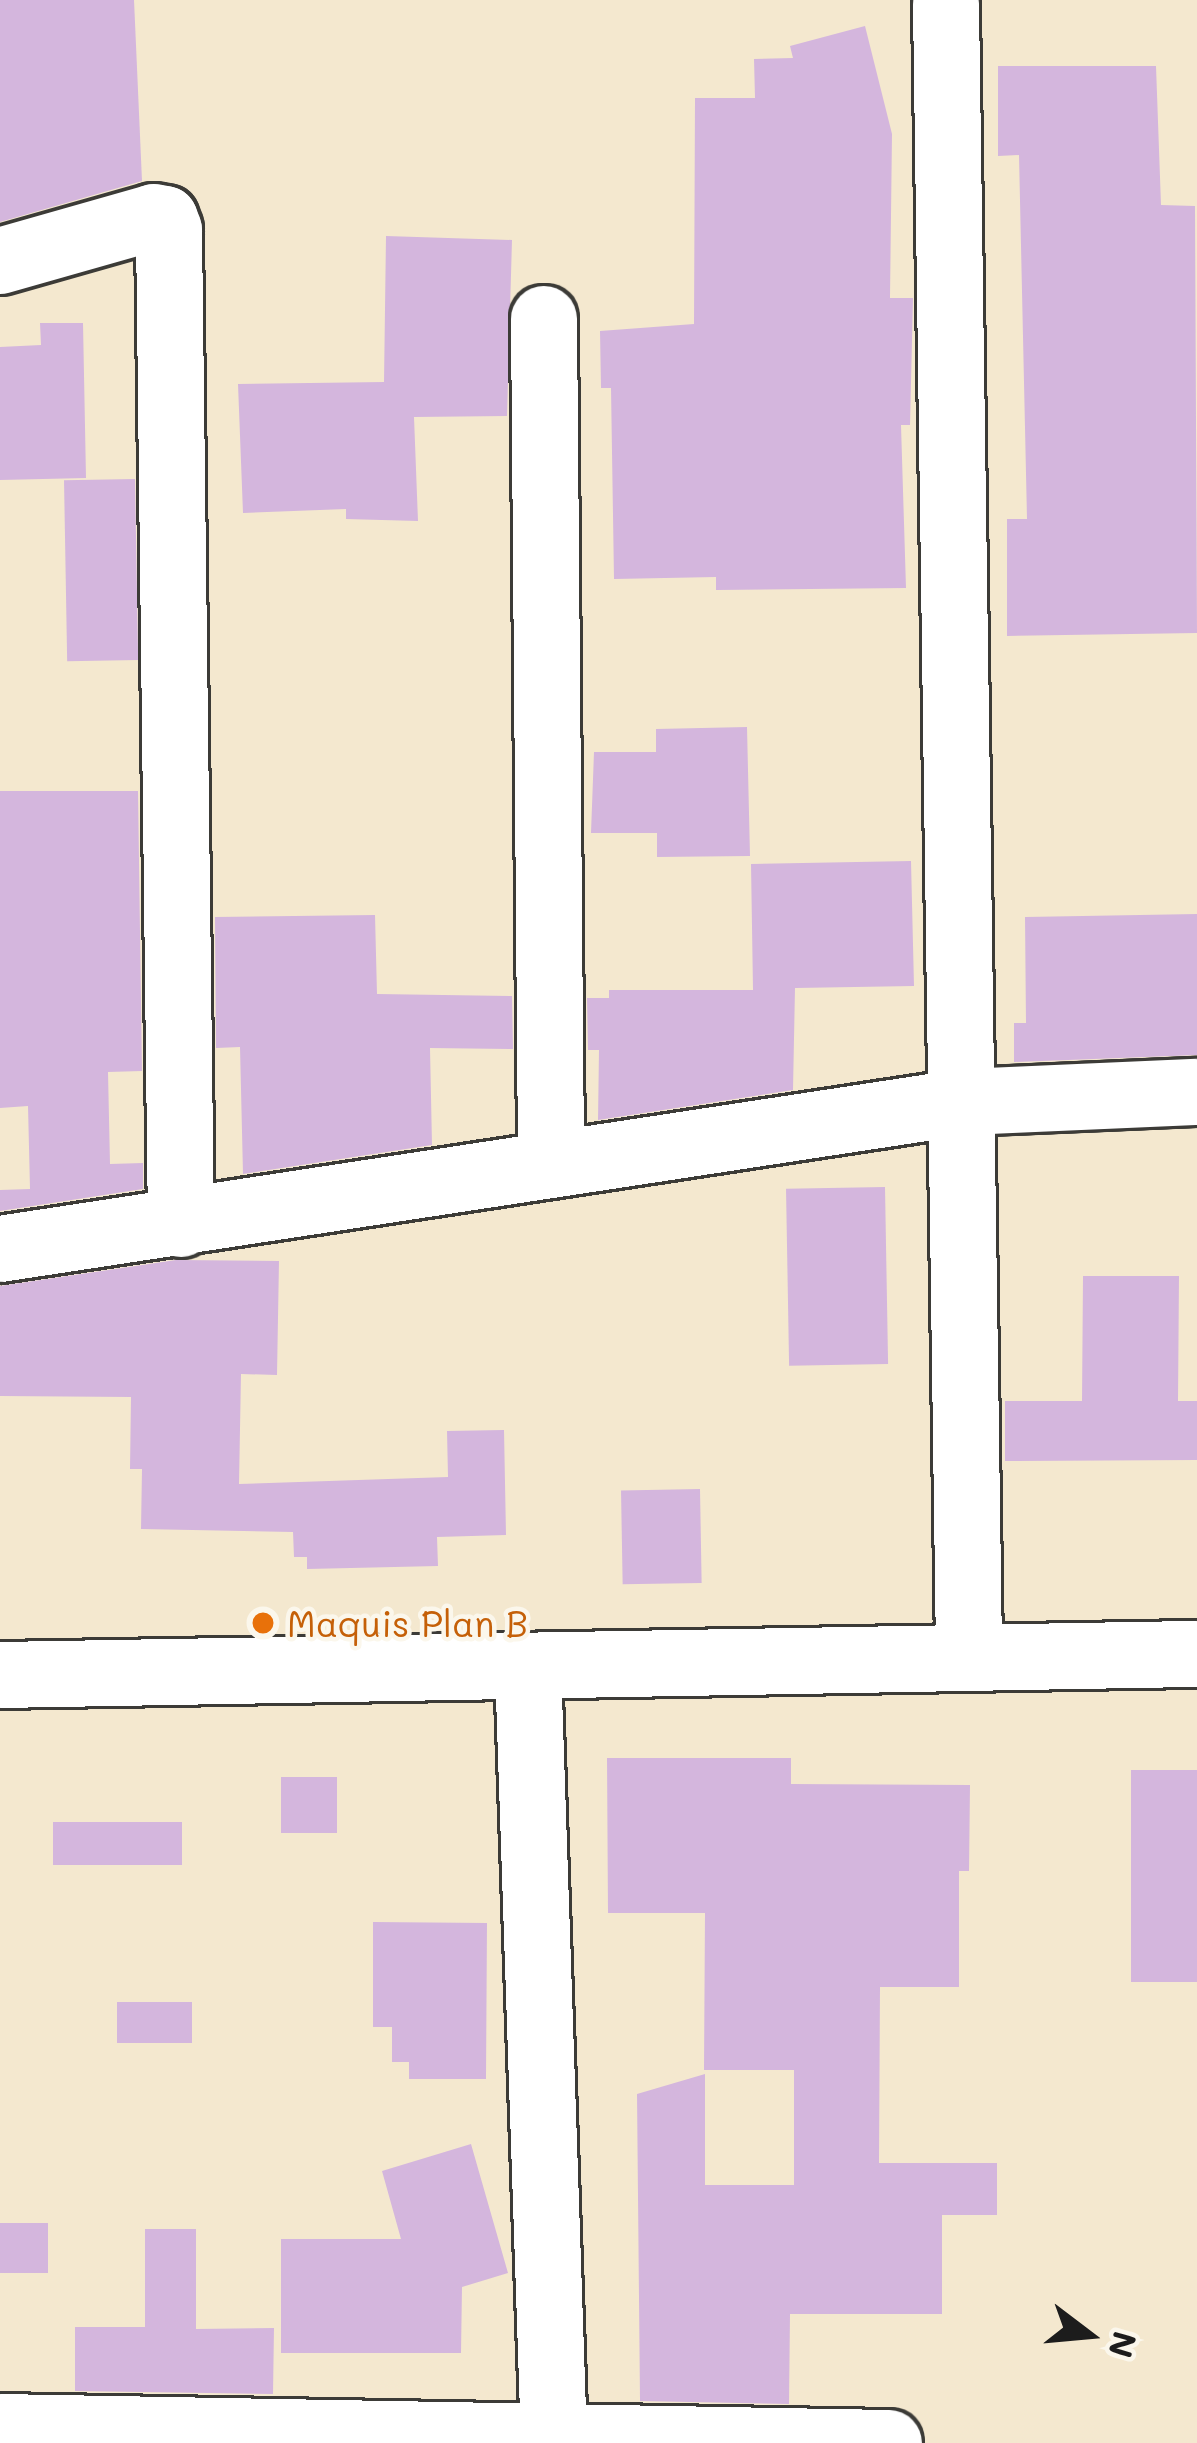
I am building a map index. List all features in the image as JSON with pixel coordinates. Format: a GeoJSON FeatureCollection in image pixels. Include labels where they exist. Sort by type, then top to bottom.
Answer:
{"type":"FeatureCollection","features":[{"type":"Feature","properties":{"kind":"street"},"geometry":{"type":"LineString","coordinates":[[946,4],[969,1658]]}},
{"type":"Feature","properties":{"kind":"street"},"geometry":{"type":"LineString","coordinates":[[0,261],[154,217],[170,230],[181,1224]]}},
{"type":"Feature","properties":{"kind":"street"},"geometry":{"type":"LineString","coordinates":[[544,319],[551,1163]]}},
{"type":"Feature","properties":{"kind":"street"},"geometry":{"type":"LineString","coordinates":[[0,1249],[964,1102],[1197,1092]]}},
{"type":"Feature","properties":{"kind":"street"},"geometry":{"type":"LineString","coordinates":[[0,1675],[1197,1654]]}},
{"type":"Feature","properties":{"kind":"street"},"geometry":{"type":"LineString","coordinates":[[529,1666],[554,2438]]}},
{"type":"Feature","properties":{"kind":"street"},"geometry":{"type":"LineString","coordinates":[[0,2428],[889,2443]]}},
{"type":"Feature","properties":{"kind":"building"},"geometry":{"type":"Polygon","coordinates":[[[0,0],[134,0],[142,181],[0,222],[0,0]]]}},
{"type":"Feature","properties":{"kind":"building"},"geometry":{"type":"Polygon","coordinates":[[[865,26],[892,134],[890,298],[913,298],[910,425],[901,425],[906,588],[716,590],[716,577],[614,579],[611,388],[601,388],[600,331],[694,324],[695,98],[755,98],[754,59],[793,58],[790,46],[865,26]]]}},
{"type":"Feature","properties":{"kind":"building"},"geometry":{"type":"Polygon","coordinates":[[[998,66],[1156,66],[1161,205],[1195,206],[1197,633],[1007,636],[1007,519],[1027,519],[1019,155],[998,156],[998,66]]]}},
{"type":"Feature","properties":{"kind":"building"},"geometry":{"type":"Polygon","coordinates":[[[386,236],[512,240],[507,416],[414,417],[418,521],[346,519],[346,509],[243,513],[238,384],[384,382],[386,236]]]}},
{"type":"Feature","properties":{"kind":"building"},"geometry":{"type":"Polygon","coordinates":[[[40,323],[83,323],[86,478],[0,480],[0,347],[41,345],[40,323]]]}},
{"type":"Feature","properties":{"kind":"building"},"geometry":{"type":"Polygon","coordinates":[[[135,479],[138,660],[67,661],[64,480],[135,479]]]}},
{"type":"Feature","properties":{"kind":"building"},"geometry":{"type":"Polygon","coordinates":[[[747,727],[750,856],[657,857],[657,833],[591,833],[594,752],[656,752],[656,729],[747,727]]]}},
{"type":"Feature","properties":{"kind":"building"},"geometry":{"type":"Polygon","coordinates":[[[0,791],[138,791],[142,1071],[108,1072],[110,1164],[143,1163],[143,1189],[0,1211],[0,1190],[30,1189],[28,1106],[0,1108],[0,791]]]}},
{"type":"Feature","properties":{"kind":"building"},"geometry":{"type":"Polygon","coordinates":[[[911,861],[914,986],[795,988],[793,1090],[598,1120],[599,1050],[588,1050],[587,998],[609,998],[609,990],[753,990],[751,864],[911,861]]]}},
{"type":"Feature","properties":{"kind":"building"},"geometry":{"type":"Polygon","coordinates":[[[1197,914],[1197,1055],[1014,1062],[1014,1023],[1026,1023],[1025,917],[1197,914]]]}},
{"type":"Feature","properties":{"kind":"building"},"geometry":{"type":"Polygon","coordinates":[[[375,915],[377,994],[512,996],[513,1049],[430,1048],[432,1145],[243,1174],[240,1047],[216,1048],[215,917],[375,915]]]}},
{"type":"Feature","properties":{"kind":"building"},"geometry":{"type":"Polygon","coordinates":[[[885,1187],[888,1364],[789,1366],[786,1189],[885,1187]]]}},
{"type":"Feature","properties":{"kind":"building"},"geometry":{"type":"Polygon","coordinates":[[[176,1260],[279,1261],[277,1375],[241,1374],[239,1484],[448,1477],[447,1431],[504,1430],[506,1535],[437,1537],[438,1566],[307,1569],[307,1557],[294,1557],[293,1532],[141,1529],[142,1469],[130,1469],[131,1397],[0,1396],[0,1286],[176,1260]]]}},
{"type":"Feature","properties":{"kind":"building"},"geometry":{"type":"Polygon","coordinates":[[[1083,1276],[1179,1276],[1178,1401],[1197,1401],[1197,1460],[1005,1461],[1005,1401],[1082,1401],[1083,1276]]]}},
{"type":"Feature","properties":{"kind":"building"},"geometry":{"type":"Polygon","coordinates":[[[700,1489],[702,1583],[623,1584],[621,1490],[700,1489]]]}},
{"type":"Feature","properties":{"kind":"building"},"geometry":{"type":"Polygon","coordinates":[[[607,1758],[791,1758],[791,1784],[970,1785],[969,1871],[959,1871],[959,1987],[880,1987],[879,2163],[997,2163],[997,2215],[942,2215],[942,2314],[790,2314],[789,2404],[640,2401],[637,2094],[705,2074],[705,2185],[794,2185],[794,2070],[704,2070],[705,1913],[608,1913],[607,1758]]]}},
{"type":"Feature","properties":{"kind":"building"},"geometry":{"type":"Polygon","coordinates":[[[1131,1770],[1197,1770],[1197,1982],[1131,1982],[1131,1770]]]}},
{"type":"Feature","properties":{"kind":"building"},"geometry":{"type":"Polygon","coordinates":[[[281,1777],[337,1777],[337,1833],[281,1833],[281,1777]]]}},
{"type":"Feature","properties":{"kind":"building"},"geometry":{"type":"Polygon","coordinates":[[[53,1822],[182,1822],[182,1865],[53,1865],[53,1822]]]}},
{"type":"Feature","properties":{"kind":"building"},"geometry":{"type":"Polygon","coordinates":[[[373,1922],[487,1923],[486,2079],[409,2079],[409,2062],[392,2062],[392,2027],[373,2027],[373,1922]]]}},
{"type":"Feature","properties":{"kind":"building"},"geometry":{"type":"Polygon","coordinates":[[[117,2002],[192,2002],[192,2043],[117,2043],[117,2002]]]}},
{"type":"Feature","properties":{"kind":"building"},"geometry":{"type":"Polygon","coordinates":[[[471,2144],[508,2273],[462,2287],[461,2353],[281,2353],[281,2239],[401,2239],[382,2171],[471,2144]]]}},
{"type":"Feature","properties":{"kind":"building"},"geometry":{"type":"Polygon","coordinates":[[[0,2223],[48,2223],[48,2273],[0,2273],[0,2223]]]}},
{"type":"Feature","properties":{"kind":"building"},"geometry":{"type":"Polygon","coordinates":[[[145,2229],[196,2229],[196,2329],[274,2328],[273,2394],[75,2391],[75,2327],[145,2327],[145,2229]]]}},
{"type":"Feature","properties":{"kind":"place","name":"Maquis Plan B"},"geometry":{"type":"Point","coordinates":[263,1623]}}]}
